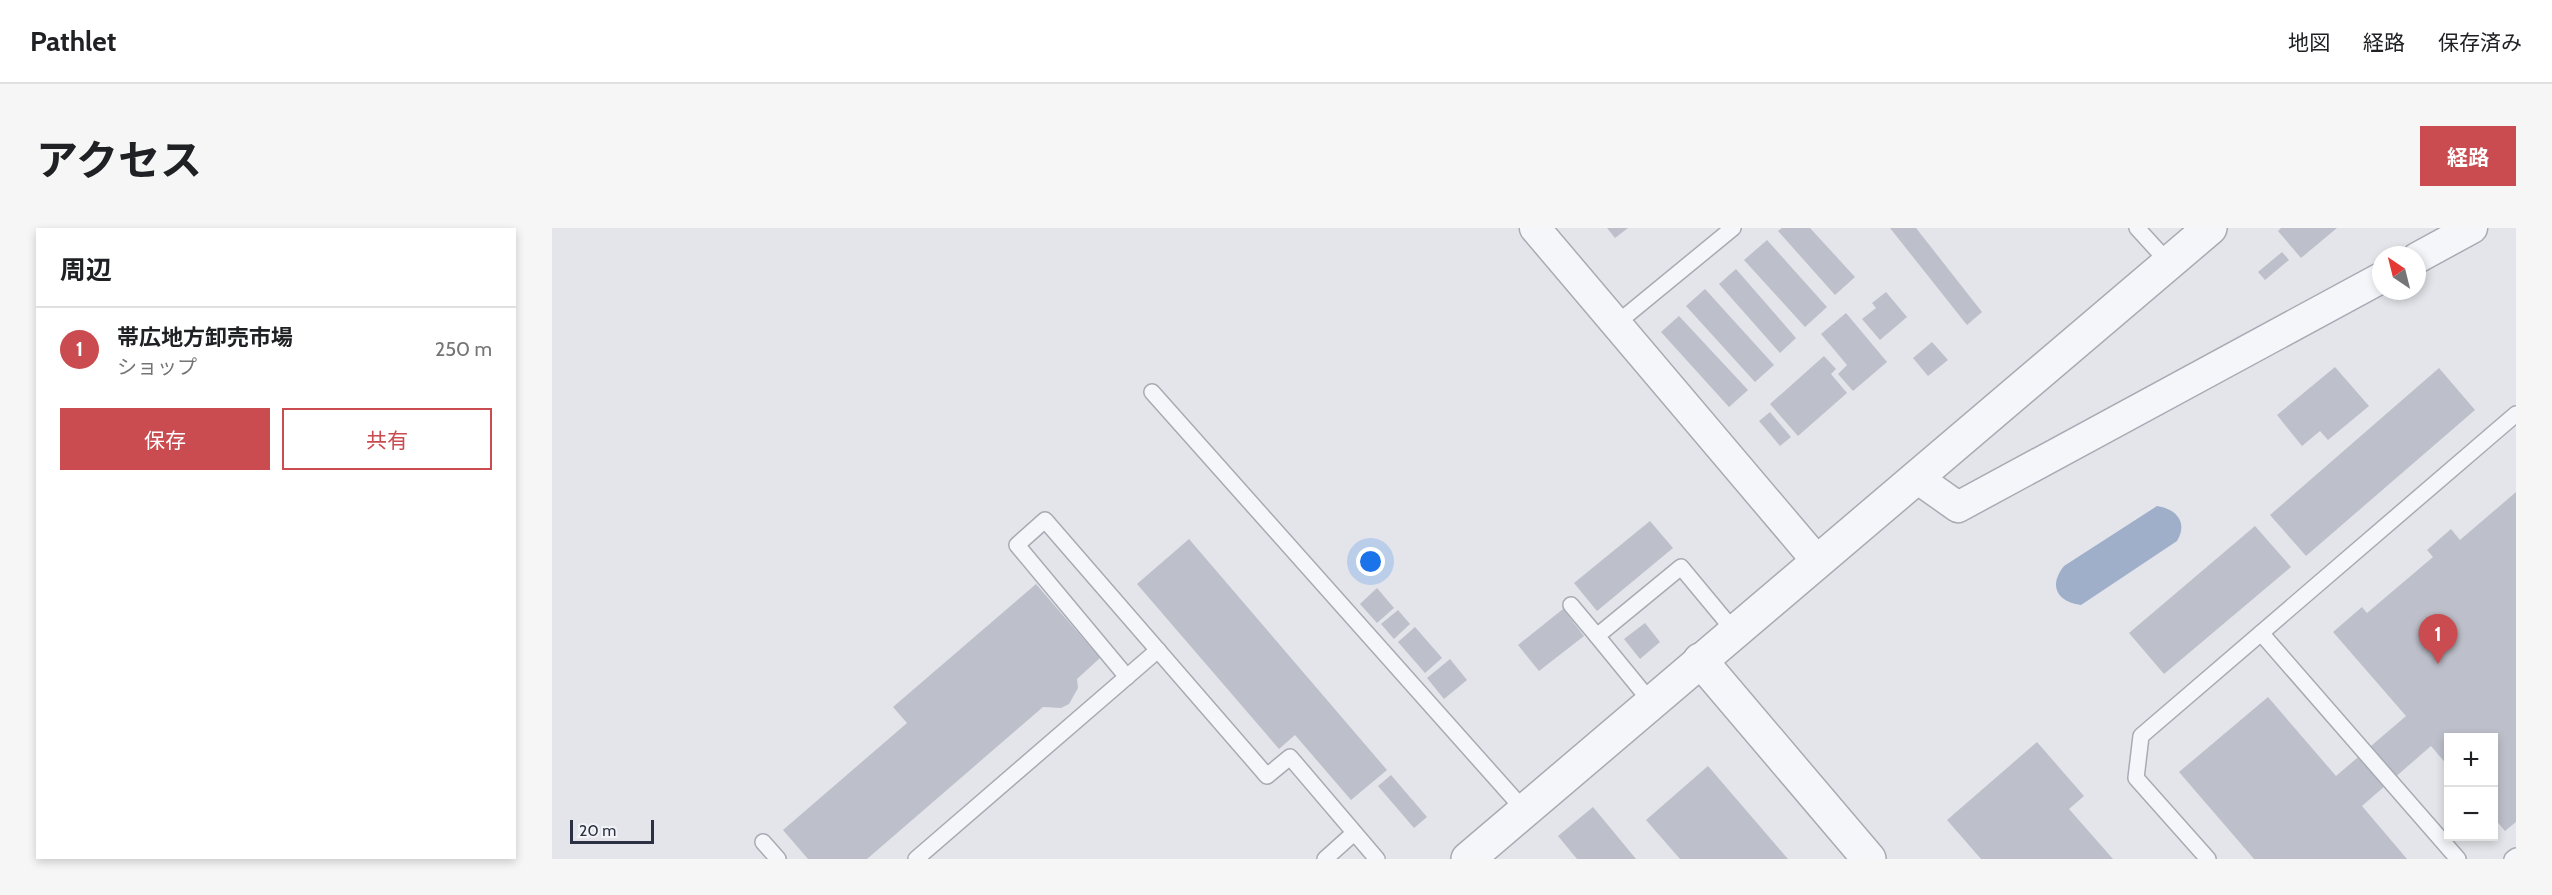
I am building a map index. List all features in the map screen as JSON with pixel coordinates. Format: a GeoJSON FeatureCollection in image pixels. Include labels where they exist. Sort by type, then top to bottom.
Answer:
{"type":"FeatureCollection","features":[{"type":"Feature","properties":{"kind":"street"},"geometry":{"type":"LineString","coordinates":[[1535,228],[1818,562]]}},
{"type":"Feature","properties":{"kind":"street"},"geometry":{"type":"LineString","coordinates":[[1468,859],[2210,228]]}},
{"type":"Feature","properties":{"kind":"street"},"geometry":{"type":"LineString","coordinates":[[2426,253],[2472,228]]}},
{"type":"Feature","properties":{"kind":"street"},"geometry":{"type":"LineString","coordinates":[[1917,478],[1958,507],[2372,283]]}},
{"type":"Feature","properties":{"kind":"street"},"geometry":{"type":"LineString","coordinates":[[1700,660],[1869,859]]}},
{"type":"Feature","properties":{"kind":"lane"},"geometry":{"type":"LineString","coordinates":[[1616,324],[1732,228]]}},
{"type":"Feature","properties":{"kind":"lane"},"geometry":{"type":"LineString","coordinates":[[2137,228],[2169,263]]}},
{"type":"Feature","properties":{"kind":"lane"},"geometry":{"type":"LineString","coordinates":[[1152,392],[1525,811]]}},
{"type":"Feature","properties":{"kind":"lane"},"geometry":{"type":"LineString","coordinates":[[2208,859],[2136,778],[2141,736],[2516,414]]}},
{"type":"Feature","properties":{"kind":"lane"},"geometry":{"type":"LineString","coordinates":[[1127,677],[1017,545],[1045,520],[1267,776],[1290,757],[1377,859]]}},
{"type":"Feature","properties":{"kind":"lane"},"geometry":{"type":"LineString","coordinates":[[1597,636],[1681,567],[1734,632]]}},
{"type":"Feature","properties":{"kind":"lane"},"geometry":{"type":"LineString","coordinates":[[1571,605],[1651,702]]}},
{"type":"Feature","properties":{"kind":"lane"},"geometry":{"type":"LineString","coordinates":[[2261,633],[2458,859]]}},
{"type":"Feature","properties":{"kind":"lane"},"geometry":{"type":"LineString","coordinates":[[916,859],[1158,650]]}},
{"type":"Feature","properties":{"kind":"lane"},"geometry":{"type":"LineString","coordinates":[[1325,859],[1354,833]]}},
{"type":"Feature","properties":{"kind":"lane"},"geometry":{"type":"LineString","coordinates":[[763,842],[778,859]]}},
{"type":"Feature","properties":{"kind":"lane"},"geometry":{"type":"LineString","coordinates":[[2512,859],[2516,855]]}},
{"type":"Feature","properties":{"kind":"water"},"geometry":{"type":"Polygon","coordinates":[[[2157,506],[2170,510],[2179,518],[2181,528],[2177,541],[2081,605],[2061,597],[2056,586],[2059,573],[2064,566],[2157,506]]]}},
{"type":"Feature","properties":{"kind":"building"},"geometry":{"type":"Polygon","coordinates":[[[1607,228],[1628,228],[1615,238],[1607,228]]]}},
{"type":"Feature","properties":{"kind":"building"},"geometry":{"type":"Polygon","coordinates":[[[1782,228],[1810,228],[1855,277],[1835,295],[1778,231],[1782,228]]]}},
{"type":"Feature","properties":{"kind":"building"},"geometry":{"type":"Polygon","coordinates":[[[1890,228],[1916,228],[1982,312],[1967,325],[1890,228]]]}},
{"type":"Feature","properties":{"kind":"building"},"geometry":{"type":"Polygon","coordinates":[[[2281,228],[2337,228],[2301,258],[2278,231],[2281,228]]]}},
{"type":"Feature","properties":{"kind":"building"},"geometry":{"type":"Polygon","coordinates":[[[1767,240],[1827,307],[1805,327],[1744,260],[1767,240]]]}},
{"type":"Feature","properties":{"kind":"building"},"geometry":{"type":"Polygon","coordinates":[[[2282,252],[2289,260],[2265,280],[2258,272],[2282,252]]]}},
{"type":"Feature","properties":{"kind":"building"},"geometry":{"type":"Polygon","coordinates":[[[1736,269],[1796,338],[1780,353],[1719,284],[1736,269]]]}},
{"type":"Feature","properties":{"kind":"building"},"geometry":{"type":"Polygon","coordinates":[[[1705,289],[1774,365],[1755,382],[1686,306],[1705,289]]]}},
{"type":"Feature","properties":{"kind":"building"},"geometry":{"type":"Polygon","coordinates":[[[1886,292],[1907,317],[1880,340],[1862,319],[1876,308],[1872,303],[1886,292]]]}},
{"type":"Feature","properties":{"kind":"building"},"geometry":{"type":"Polygon","coordinates":[[[1846,313],[1887,362],[1853,391],[1838,374],[1847,365],[1821,334],[1846,313]]]}},
{"type":"Feature","properties":{"kind":"building"},"geometry":{"type":"Polygon","coordinates":[[[1679,316],[1748,390],[1729,407],[1661,332],[1679,316]]]}},
{"type":"Feature","properties":{"kind":"building"},"geometry":{"type":"Polygon","coordinates":[[[1932,342],[1948,360],[1928,376],[1913,358],[1932,342]]]}},
{"type":"Feature","properties":{"kind":"building"},"geometry":{"type":"Polygon","coordinates":[[[1824,356],[1836,369],[1831,374],[1847,393],[1798,436],[1770,404],[1824,356]]]}},
{"type":"Feature","properties":{"kind":"building"},"geometry":{"type":"Polygon","coordinates":[[[2335,367],[2369,406],[2328,440],[2320,431],[2302,446],[2277,415],[2335,367]]]}},
{"type":"Feature","properties":{"kind":"building"},"geometry":{"type":"Polygon","coordinates":[[[2439,368],[2475,410],[2306,556],[2270,515],[2439,368]]]}},
{"type":"Feature","properties":{"kind":"building"},"geometry":{"type":"Polygon","coordinates":[[[1770,412],[1791,437],[1780,446],[1759,421],[1770,412]]]}},
{"type":"Feature","properties":{"kind":"building"},"geometry":{"type":"Polygon","coordinates":[[[2516,492],[2516,822],[2505,831],[2498,823],[2498,733],[2444,733],[2444,761],[2431,746],[2362,806],[2407,859],[2254,859],[2179,772],[2268,697],[2336,776],[2406,716],[2333,632],[2362,607],[2367,613],[2433,557],[2427,550],[2451,529],[2460,540],[2516,492]]]}},
{"type":"Feature","properties":{"kind":"building"},"geometry":{"type":"Polygon","coordinates":[[[1650,521],[1673,548],[1597,611],[1574,583],[1650,521]]]}},
{"type":"Feature","properties":{"kind":"building"},"geometry":{"type":"Polygon","coordinates":[[[2255,526],[2291,567],[2164,674],[2129,633],[2255,526]]]}},
{"type":"Feature","properties":{"kind":"building"},"geometry":{"type":"Polygon","coordinates":[[[1189,539],[1387,770],[1351,800],[1295,735],[1279,749],[1137,584],[1189,539]]]}},
{"type":"Feature","properties":{"kind":"building"},"geometry":{"type":"Polygon","coordinates":[[[1036,584],[1100,658],[1077,679],[1078,688],[1069,704],[1061,708],[1043,707],[867,859],[808,859],[783,830],[907,723],[893,707],[1036,584]]]}},
{"type":"Feature","properties":{"kind":"building"},"geometry":{"type":"Polygon","coordinates":[[[1377,588],[1394,608],[1377,623],[1360,604],[1377,588]]]}},
{"type":"Feature","properties":{"kind":"building"},"geometry":{"type":"Polygon","coordinates":[[[1563,609],[1584,636],[1539,671],[1518,645],[1563,609]]]}},
{"type":"Feature","properties":{"kind":"building"},"geometry":{"type":"Polygon","coordinates":[[[1398,610],[1410,624],[1394,639],[1381,624],[1398,610]]]}},
{"type":"Feature","properties":{"kind":"building"},"geometry":{"type":"Polygon","coordinates":[[[1645,623],[1660,642],[1640,659],[1624,639],[1645,623]]]}},
{"type":"Feature","properties":{"kind":"building"},"geometry":{"type":"Polygon","coordinates":[[[1415,627],[1442,658],[1425,673],[1398,642],[1415,627]]]}},
{"type":"Feature","properties":{"kind":"building"},"geometry":{"type":"Polygon","coordinates":[[[1450,659],[1467,680],[1444,699],[1427,678],[1450,659]]]}},
{"type":"Feature","properties":{"kind":"building"},"geometry":{"type":"Polygon","coordinates":[[[2037,742],[2084,796],[2069,809],[2113,859],[1981,859],[1947,820],[2037,742]]]}},
{"type":"Feature","properties":{"kind":"building"},"geometry":{"type":"Polygon","coordinates":[[[1708,766],[1788,859],[1680,859],[1646,820],[1708,766]]]}},
{"type":"Feature","properties":{"kind":"building"},"geometry":{"type":"Polygon","coordinates":[[[1391,775],[1427,817],[1414,828],[1378,786],[1391,775]]]}},
{"type":"Feature","properties":{"kind":"building"},"geometry":{"type":"Polygon","coordinates":[[[1593,807],[1636,859],[1577,859],[1558,836],[1593,807]]]}},
{"type":"Feature","properties":{"kind":"place","name":"帯広地方卸売市場"},"geometry":{"type":"Point","coordinates":[2438,664]}}]}
